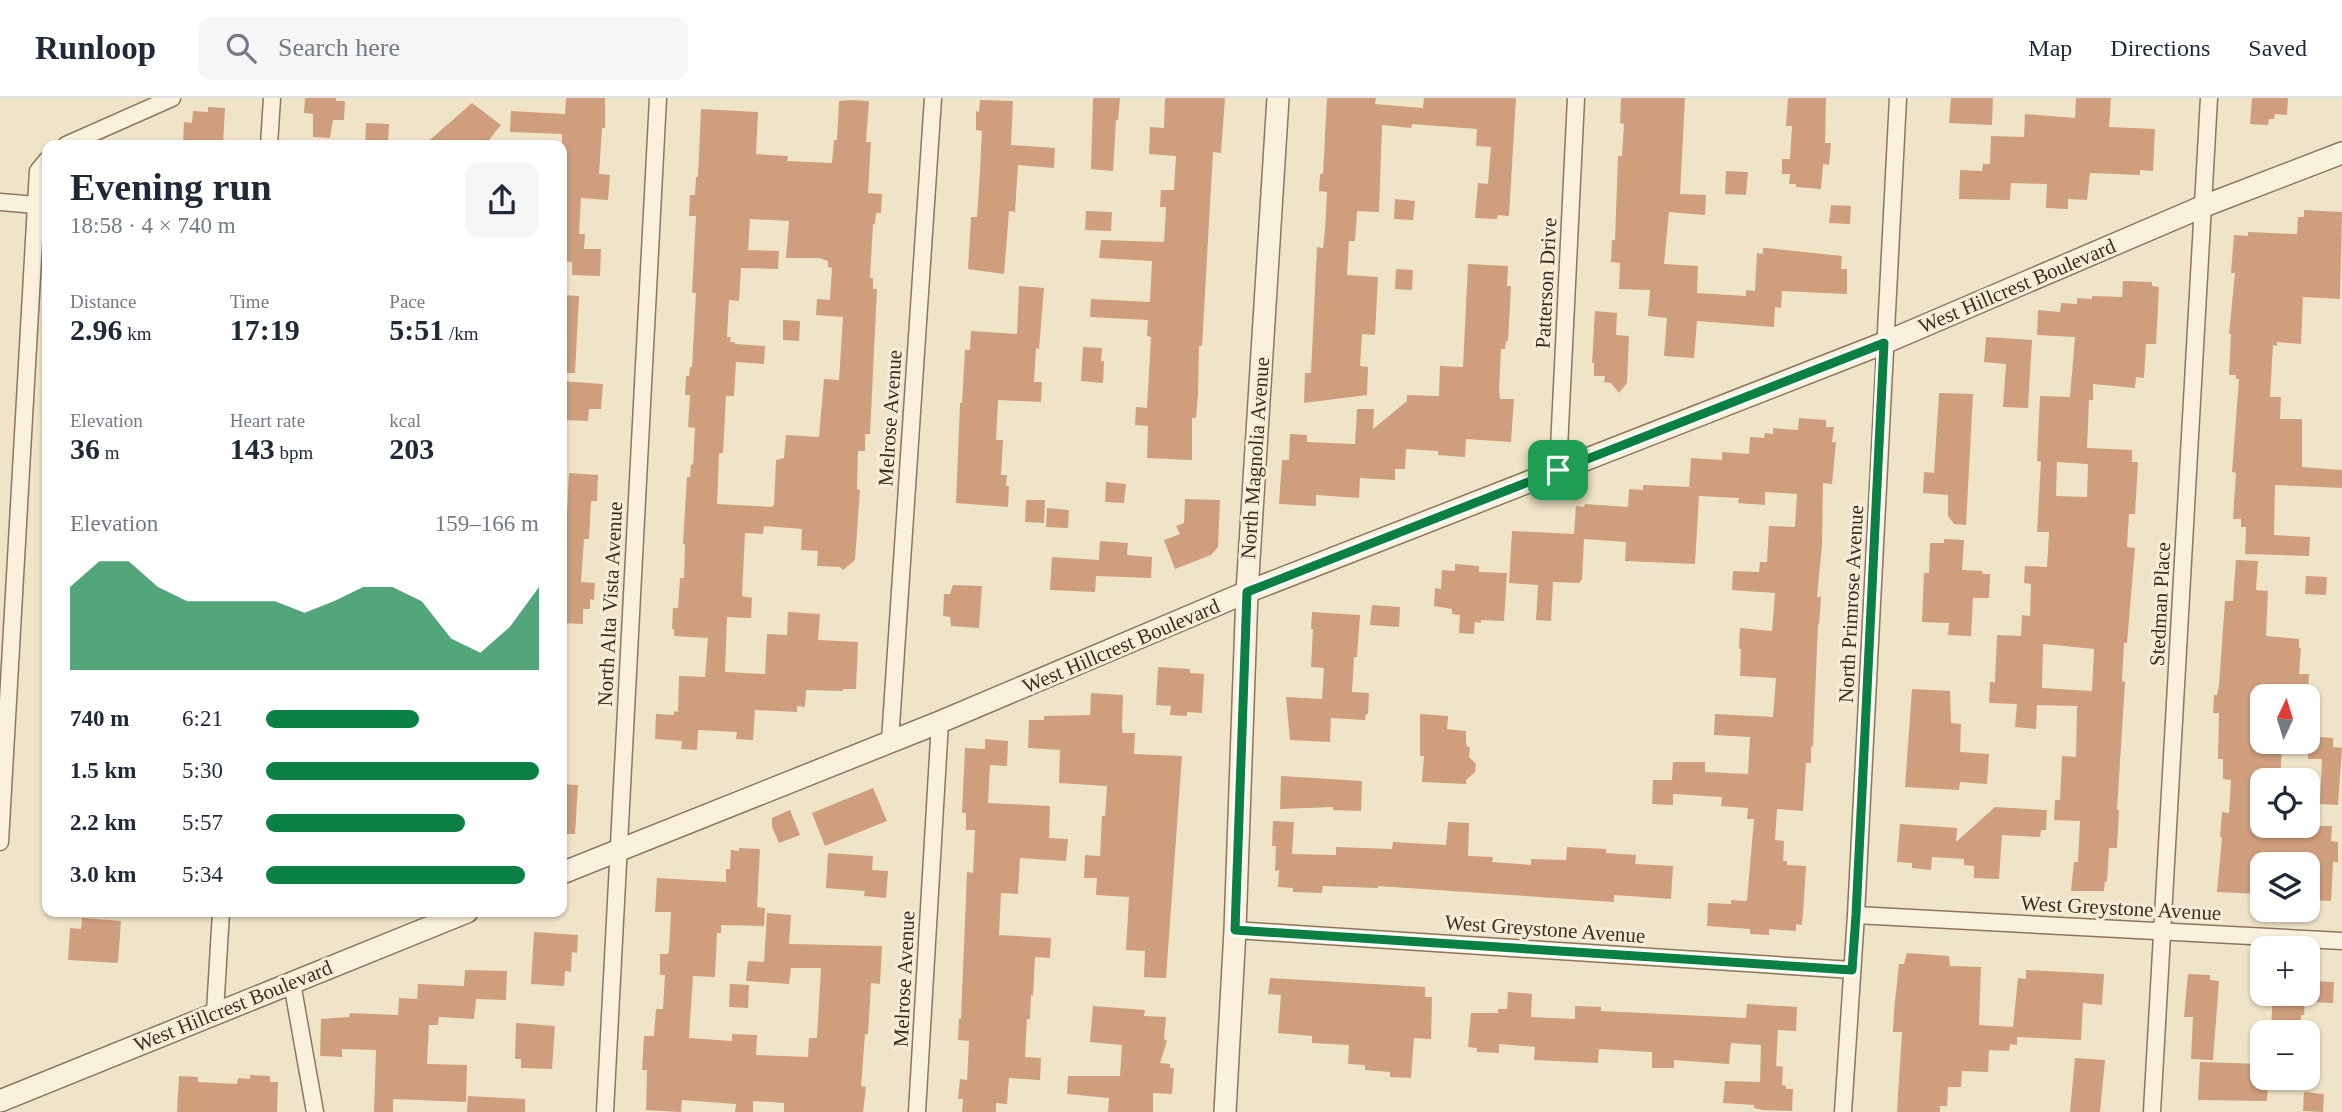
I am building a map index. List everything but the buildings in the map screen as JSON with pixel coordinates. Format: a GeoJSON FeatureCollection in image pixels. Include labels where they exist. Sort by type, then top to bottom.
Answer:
{"type":"FeatureCollection","features":[{"type":"Feature","properties":{"kind":"street"},"geometry":{"type":"LineString","coordinates":[[77,140],[172,98]]}},
{"type":"Feature","properties":{"kind":"street"},"geometry":{"type":"LineString","coordinates":[[269,140],[272,98]]}},
{"type":"Feature","properties":{"kind":"street","name":"North Alta Vista Avenue"},"geometry":{"type":"LineString","coordinates":[[605,1112],[659,98]]}},
{"type":"Feature","properties":{"kind":"street","name":"Melrose Avenue"},"geometry":{"type":"LineString","coordinates":[[890,741],[933,98]]}},
{"type":"Feature","properties":{"kind":"street","name":"North Magnolia Avenue"},"geometry":{"type":"LineString","coordinates":[[1225,1112],[1235,930],[1247,592],[1278,98]]}},
{"type":"Feature","properties":{"kind":"street","name":"Patterson Drive"},"geometry":{"type":"LineString","coordinates":[[1558,470],[1576,98]]}},
{"type":"Feature","properties":{"kind":"street","name":"North Primrose Avenue"},"geometry":{"type":"LineString","coordinates":[[1843,1112],[1856,915],[1898,98]]}},
{"type":"Feature","properties":{"kind":"street","name":"Stedman Place"},"geometry":{"type":"LineString","coordinates":[[2152,1112],[2209,98]]}},
{"type":"Feature","properties":{"kind":"street","name":"West Hillcrest Boulevard"},"geometry":{"type":"LineString","coordinates":[[567,871],[940,722],[1247,592],[1884,343],[2204,206],[2342,153]]}},
{"type":"Feature","properties":{"kind":"street"},"geometry":{"type":"LineString","coordinates":[[0,842],[38,171],[42,166]]}},
{"type":"Feature","properties":{"kind":"street"},"geometry":{"type":"LineString","coordinates":[[0,202],[36,205]]}},
{"type":"Feature","properties":{"kind":"street","name":"Melrose Avenue"},"geometry":{"type":"LineString","coordinates":[[917,1112],[940,722]]}},
{"type":"Feature","properties":{"kind":"street","name":"West Greystone Avenue"},"geometry":{"type":"LineString","coordinates":[[1856,915],[2342,941]]}},
{"type":"Feature","properties":{"kind":"street"},"geometry":{"type":"LineString","coordinates":[[215,1012],[221,917]]}},
{"type":"Feature","properties":{"kind":"street","name":"West Hillcrest Boulevard"},"geometry":{"type":"LineString","coordinates":[[0,1101],[455,917]]}},
{"type":"Feature","properties":{"kind":"street","name":"West Greystone Avenue"},"geometry":{"type":"LineString","coordinates":[[1235,930],[1852,970]]}},
{"type":"Feature","properties":{"kind":"street"},"geometry":{"type":"LineString","coordinates":[[292,983],[314,1112]]}},
{"type":"Feature","properties":{"kind":"route"},"geometry":{"type":"LineString","coordinates":[[1884,343],[1852,970],[1235,930],[1247,592],[1558,470],[1884,343]]}}]}
